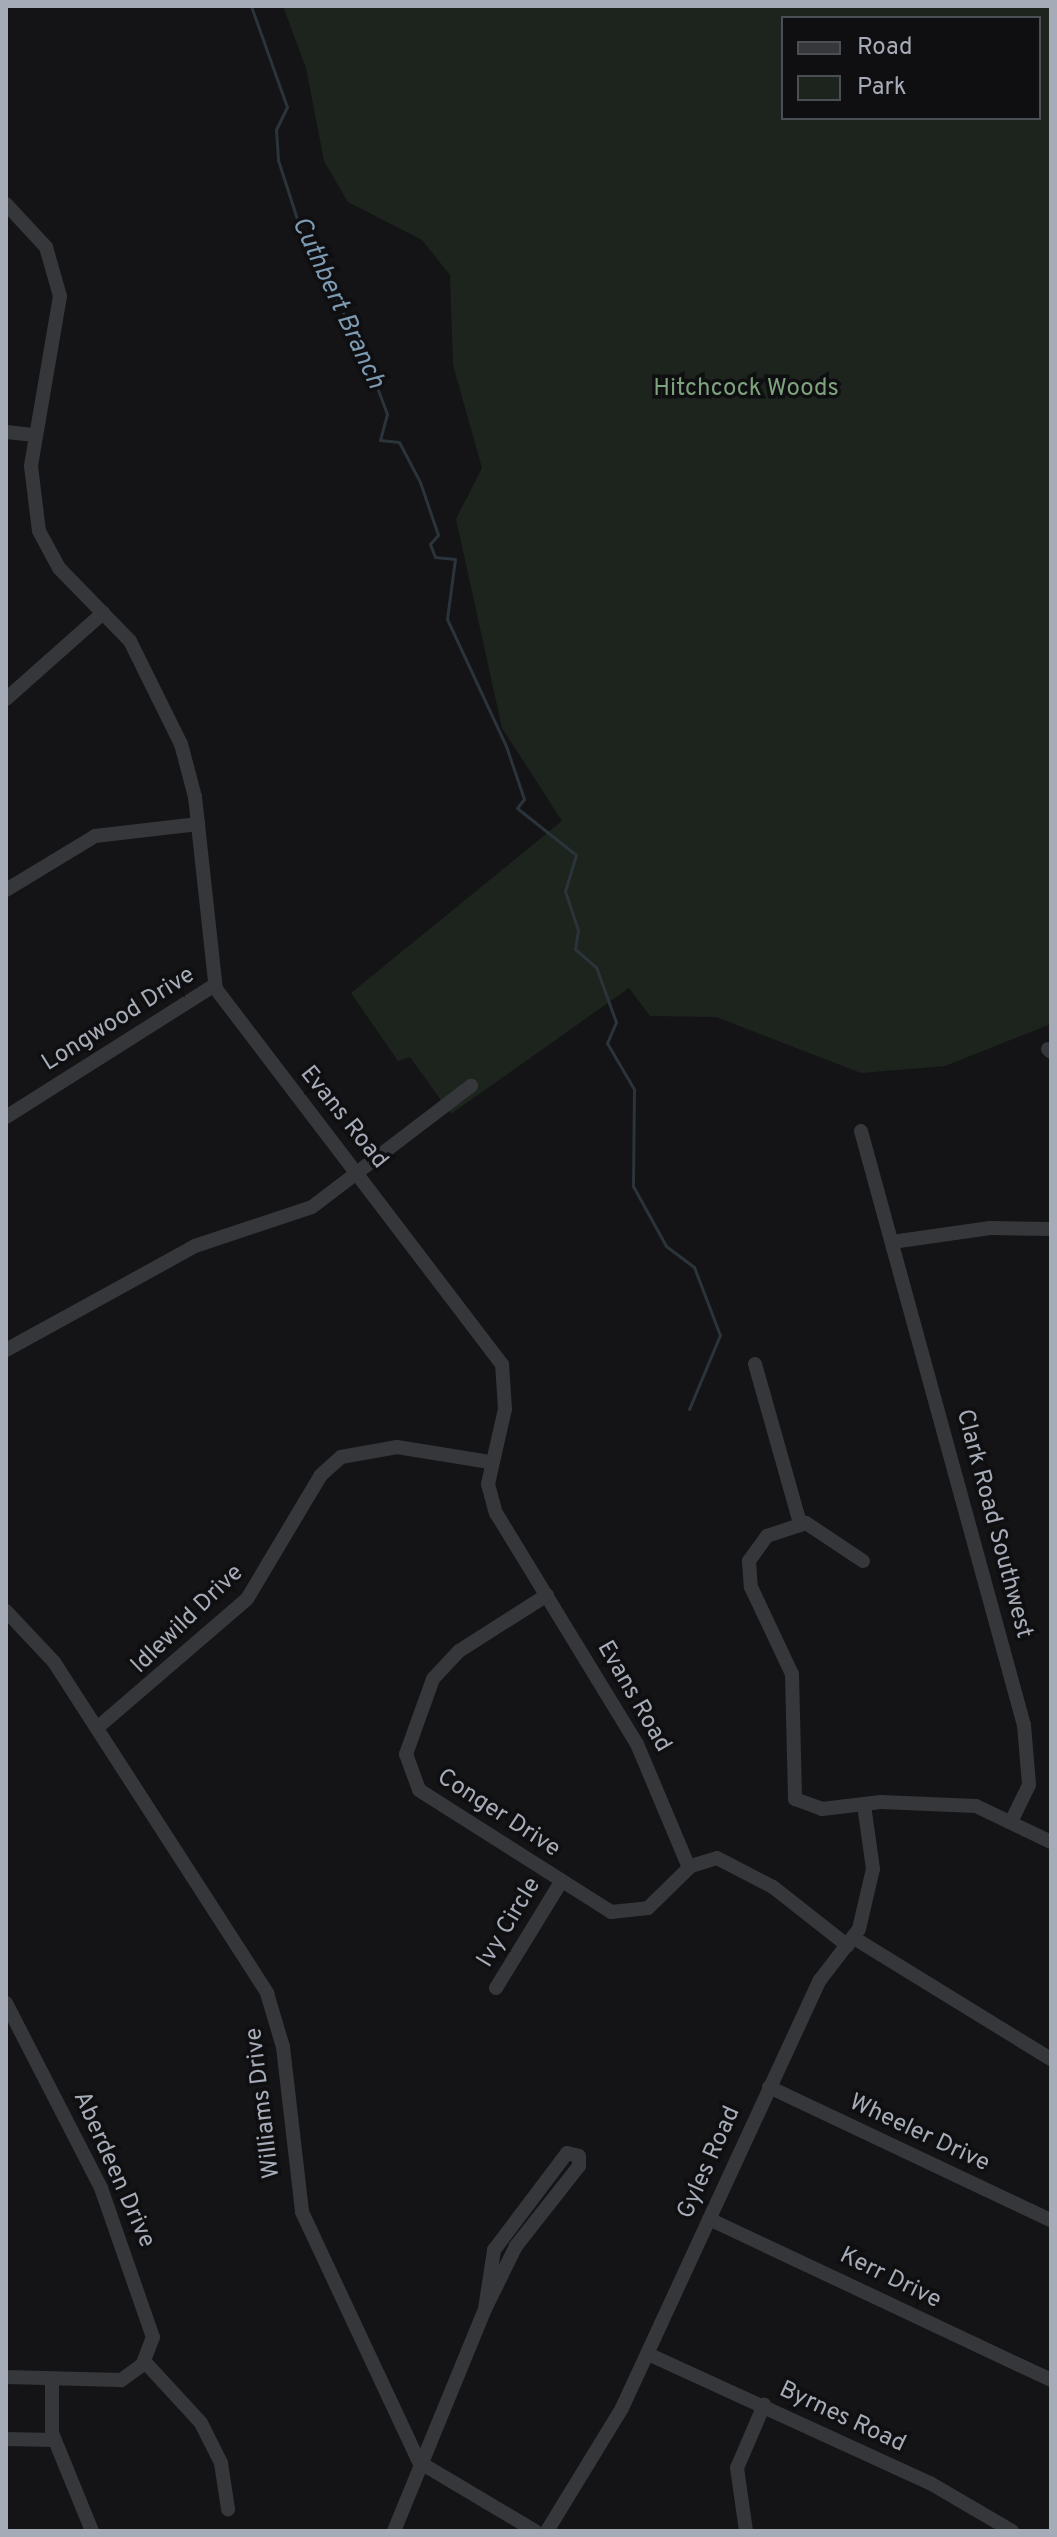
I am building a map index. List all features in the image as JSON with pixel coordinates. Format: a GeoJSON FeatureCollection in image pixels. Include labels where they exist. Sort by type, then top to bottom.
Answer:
{"type":"FeatureCollection","features":[{"type":"Feature","properties":{"kind":"street"},"geometry":{"type":"LineString","coordinates":[[6,204],[41,240],[59,283],[59,322],[30,481],[39,531],[59,568],[130,641],[162,699],[192,779],[215,985]]}},
{"type":"Feature","properties":{"kind":"street"},"geometry":{"type":"LineString","coordinates":[[6,432],[36,435]]}},
{"type":"Feature","properties":{"kind":"street"},"geometry":{"type":"LineString","coordinates":[[6,699],[103,613]]}},
{"type":"Feature","properties":{"kind":"street"},"geometry":{"type":"LineString","coordinates":[[6,890],[95,836],[198,824]]}},
{"type":"Feature","properties":{"kind":"street","name":"Longwood Drive"},"geometry":{"type":"LineString","coordinates":[[6,1117],[215,985]]}},
{"type":"Feature","properties":{"kind":"street","name":"Evans Road"},"geometry":{"type":"LineString","coordinates":[[215,985],[502,1364],[505,1409],[490,1462],[488,1484],[502,1526],[637,1744],[689,1868]]}},
{"type":"Feature","properties":{"kind":"street"},"geometry":{"type":"LineString","coordinates":[[6,1350],[182,1252],[297,1214],[360,1175],[471,1086]]}},
{"type":"Feature","properties":{"kind":"street","name":"Clark Road Southwest"},"geometry":{"type":"LineString","coordinates":[[861,1131],[1024,1725],[1029,1785],[1018,1820]]}},
{"type":"Feature","properties":{"kind":"street"},"geometry":{"type":"LineString","coordinates":[[892,1242],[990,1228],[1051,1229]]}},
{"type":"Feature","properties":{"kind":"street"},"geometry":{"type":"LineString","coordinates":[[755,1364],[800,1523]]}},
{"type":"Feature","properties":{"kind":"street","name":"Idlewild Drive"},"geometry":{"type":"LineString","coordinates":[[97,1728],[247,1599],[321,1475],[341,1457],[397,1447],[490,1462]]}},
{"type":"Feature","properties":{"kind":"street"},"geometry":{"type":"LineString","coordinates":[[863,1561],[821,1527],[800,1523],[761,1541],[748,1571],[790,1665],[793,1794],[822,1809],[957,1803],[1051,1830]]}},
{"type":"Feature","properties":{"kind":"street","name":"Conger Drive"},"geometry":{"type":"LineString","coordinates":[[547,1595],[441,1669],[406,1754],[425,1797],[611,1912],[634,1913],[657,1903],[689,1868]]}},
{"type":"Feature","properties":{"kind":"street","name":"Williams Drive"},"geometry":{"type":"LineString","coordinates":[[6,1611],[43,1647],[275,2011],[302,2212],[422,2467]]}},
{"type":"Feature","properties":{"kind":"street","name":"Gyles Road"},"geometry":{"type":"LineString","coordinates":[[547,2531],[648,2354],[820,1980],[851,1942],[873,1869],[864,1805]]}},
{"type":"Feature","properties":{"kind":"street"},"geometry":{"type":"LineString","coordinates":[[1018,1820],[1051,1842]]}},
{"type":"Feature","properties":{"kind":"street"},"geometry":{"type":"LineString","coordinates":[[689,1868],[708,1859],[734,1864],[851,1942],[1051,2059]]}},
{"type":"Feature","properties":{"kind":"street","name":"Ivy Circle"},"geometry":{"type":"LineString","coordinates":[[496,1988],[561,1882]]}},
{"type":"Feature","properties":{"kind":"street","name":"Aberdeen Drive"},"geometry":{"type":"LineString","coordinates":[[6,2003],[117,2226],[153,2329],[144,2361]]}},
{"type":"Feature","properties":{"kind":"street","name":"Wheeler Drive"},"geometry":{"type":"LineString","coordinates":[[769,2087],[1051,2220]]}},
{"type":"Feature","properties":{"kind":"street"},"geometry":{"type":"LineString","coordinates":[[394,2531],[485,2309],[516,2246],[579,2166],[577,2153],[567,2153],[501,2237],[490,2260],[485,2309]]}},
{"type":"Feature","properties":{"kind":"street","name":"Kerr Drive"},"geometry":{"type":"LineString","coordinates":[[709,2219],[1051,2380]]}},
{"type":"Feature","properties":{"kind":"street","name":"Byrnes Road"},"geometry":{"type":"LineString","coordinates":[[648,2354],[930,2483],[1012,2531]]}},
{"type":"Feature","properties":{"kind":"street"},"geometry":{"type":"LineString","coordinates":[[6,2377],[121,2380],[144,2361],[201,2423],[221,2463],[228,2509]]}},
{"type":"Feature","properties":{"kind":"street"},"geometry":{"type":"LineString","coordinates":[[52,2379],[54,2440],[92,2531]]}},
{"type":"Feature","properties":{"kind":"street"},"geometry":{"type":"LineString","coordinates":[[746,2531],[737,2468],[764,2405]]}},
{"type":"Feature","properties":{"kind":"street"},"geometry":{"type":"LineString","coordinates":[[6,2439],[54,2440]]}},
{"type":"Feature","properties":{"kind":"street"},"geometry":{"type":"LineString","coordinates":[[422,2467],[535,2531]]}},
{"type":"Feature","properties":{"kind":"green space","name":"Hitchcock Woods"},"geometry":{"type":"Polygon","coordinates":[[[283,6],[1051,6],[1051,1024],[945,1066],[861,1073],[716,1017],[650,1016],[629,988],[451,1114],[410,1057],[398,1061],[351,993],[562,821],[502,728],[456,519],[482,468],[453,365],[450,275],[422,240],[348,202],[324,161],[306,68],[283,6]]]}},
{"type":"Feature","properties":{"kind":"waterway","name":"Cuthbert Branch"},"geometry":{"type":"LineString","coordinates":[[251,6],[287,107],[276,130],[278,160],[299,225],[366,358],[387,414],[380,440],[399,442],[420,482],[438,535],[430,544],[435,557],[455,559],[447,619],[506,746],[524,799],[517,808],[576,855],[565,891],[578,930],[575,949],[596,967],[616,1022],[607,1043],[634,1089],[633,1186],[666,1246],[694,1267],[720,1335],[689,1409]]}}]}
